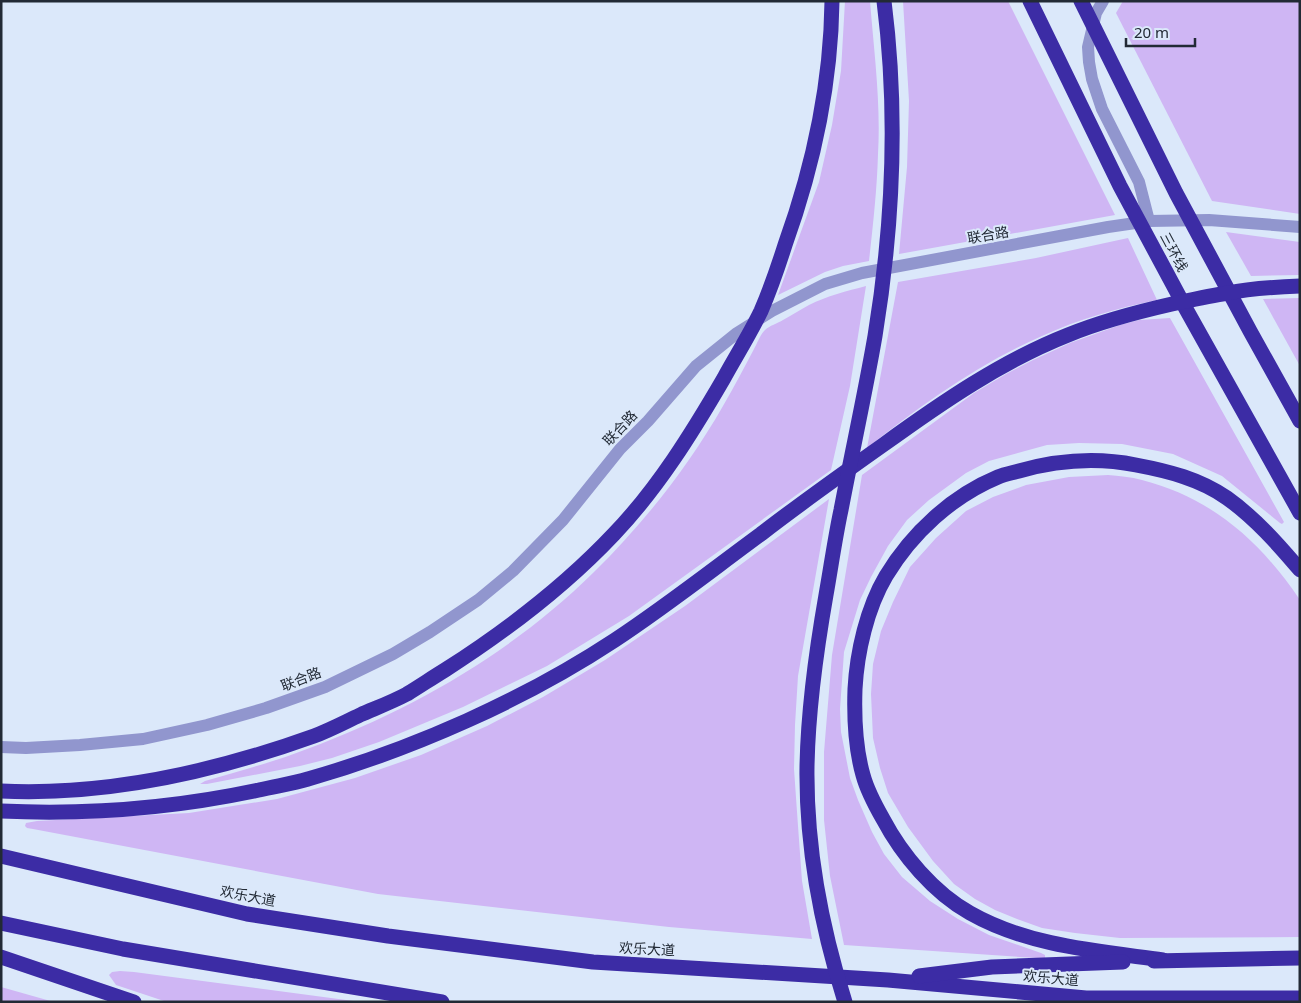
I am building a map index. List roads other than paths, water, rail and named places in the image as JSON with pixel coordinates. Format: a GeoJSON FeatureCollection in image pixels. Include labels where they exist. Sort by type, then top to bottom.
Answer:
{"type":"FeatureCollection","features":[{"type":"Feature","properties":{"kind":"highway"},"geometry":{"type":"LineString","coordinates":[[1,791],[69,791],[130,784],[186,774],[236,761],[316,735],[406,694],[469,654],[520,618],[572,575],[614,534],[654,487],[693,430],[761,310],[794,222],[813,155],[828,62],[832,1]]}},
{"type":"Feature","properties":{"kind":"highway"},"geometry":{"type":"LineString","coordinates":[[845,1002],[823,922],[809,830],[807,767],[812,691],[819,633],[840,513],[875,335],[888,225],[892,136],[888,35],[884,1]]}},
{"type":"Feature","properties":{"kind":"highway","name":"三环线"},"geometry":{"type":"LineString","coordinates":[[1030,1],[1125,194],[1186,309],[1300,513]]}},
{"type":"Feature","properties":{"kind":"highway"},"geometry":{"type":"LineString","coordinates":[[1080,1],[1176,192],[1300,421]]}},
{"type":"Feature","properties":{"kind":"highway"},"geometry":{"type":"LineString","coordinates":[[1,812],[28,813],[130,808],[221,798],[306,780],[438,733],[517,696],[578,664],[664,607],[761,533],[917,420],[972,384],[1010,363],[1068,334],[1144,310],[1231,292],[1300,286]]}},
{"type":"Feature","properties":{"kind":"highway"},"geometry":{"type":"LineString","coordinates":[[1163,960],[1088,950],[1010,932],[970,914],[941,893],[926,878],[902,850],[888,829],[863,776],[856,744],[854,712],[856,675],[864,630],[885,577],[930,521],[954,502],[999,477],[1038,466],[1079,460],[1120,462],[1164,471],[1199,482],[1226,497],[1260,525],[1300,570]]}},
{"type":"Feature","properties":{"kind":"highway","name":"欢乐大道"},"geometry":{"type":"LineString","coordinates":[[1,856],[248,914],[388,936],[593,962],[888,980],[1086,998],[1300,998]]}},
{"type":"Feature","properties":{"kind":"highway"},"geometry":{"type":"LineString","coordinates":[[1,922],[123,949],[442,1002]]}},
{"type":"Feature","properties":{"kind":"highway"},"geometry":{"type":"LineString","coordinates":[[1,957],[134,1002]]}},
{"type":"Feature","properties":{"kind":"highway"},"geometry":{"type":"LineString","coordinates":[[888,980],[992,968],[1163,960],[1300,958]]}},
{"type":"Feature","properties":{"kind":"street"},"geometry":{"type":"LineString","coordinates":[[1103,1],[1096,13],[1088,47],[1092,79],[1102,108],[1139,182],[1149,221]]}},
{"type":"Feature","properties":{"kind":"street","name":"联合路"},"geometry":{"type":"LineString","coordinates":[[1,747],[26,748],[80,745],[143,739],[207,725],[258,710],[325,686],[393,654],[478,600],[513,571],[563,520],[620,449],[648,421],[696,366],[737,333],[772,311],[825,284],[862,273],[1149,221],[1210,220],[1300,227]]}}]}
